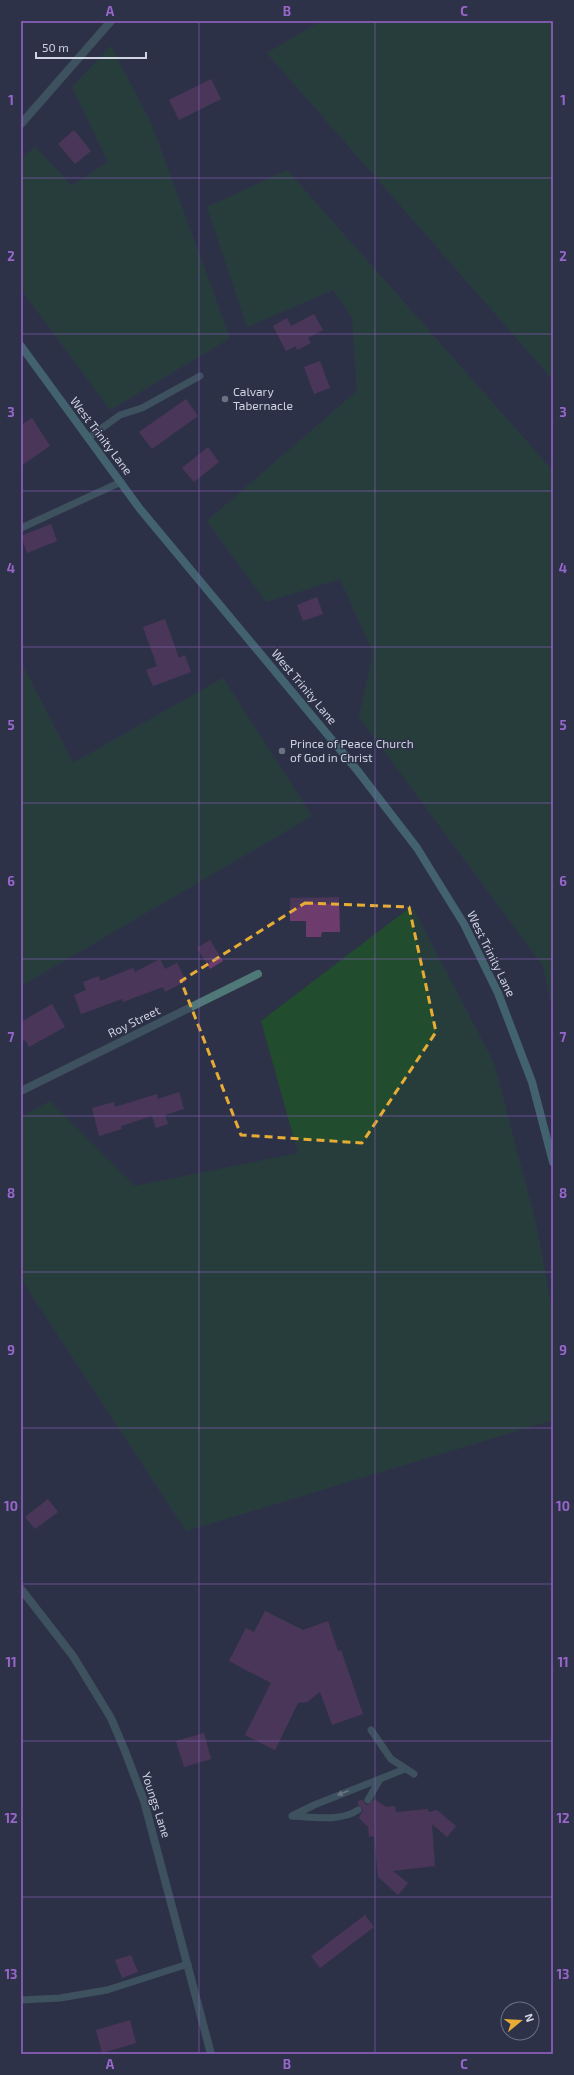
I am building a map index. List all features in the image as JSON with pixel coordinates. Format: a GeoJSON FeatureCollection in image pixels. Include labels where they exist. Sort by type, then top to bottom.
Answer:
{"type":"FeatureCollection","features":[{"type":"Feature","properties":{"kind":"main road","name":"West Trinity Lane"},"geometry":{"type":"LineString","coordinates":[[21,346],[140,509],[357,770],[417,848],[464,924],[498,993],[532,1082],[553,1162]]}},
{"type":"Feature","properties":{"kind":"street"},"geometry":{"type":"LineString","coordinates":[[21,124],[112,21]]}},
{"type":"Feature","properties":{"kind":"street","name":"Roy Street"},"geometry":{"type":"LineString","coordinates":[[21,1091],[258,974]]}},
{"type":"Feature","properties":{"kind":"street","name":"Youngs Lane"},"geometry":{"type":"LineString","coordinates":[[21,1589],[73,1656],[111,1718],[144,1801],[211,2054]]}},
{"type":"Feature","properties":{"kind":"lane"},"geometry":{"type":"LineString","coordinates":[[88,438],[120,415],[142,408],[200,376]]}},
{"type":"Feature","properties":{"kind":"lane"},"geometry":{"type":"LineString","coordinates":[[21,528],[121,482]]}},
{"type":"Feature","properties":{"kind":"lane"},"geometry":{"type":"LineString","coordinates":[[371,1730],[391,1759],[405,1770],[414,1774]]}},
{"type":"Feature","properties":{"kind":"lane"},"geometry":{"type":"LineString","coordinates":[[358,1810],[346,1815],[333,1817],[292,1816],[314,1805],[405,1770]]}},
{"type":"Feature","properties":{"kind":"lane"},"geometry":{"type":"LineString","coordinates":[[368,1800],[380,1779]]}},
{"type":"Feature","properties":{"kind":"lane"},"geometry":{"type":"LineString","coordinates":[[21,2000],[60,1998],[107,1990],[188,1964]]}},
{"type":"Feature","properties":{"kind":"highlighted area"},"geometry":{"type":"Polygon","coordinates":[[[305,903],[409,907],[436,1032],[362,1143],[241,1135],[181,981],[305,903]]]}},
{"type":"Feature","properties":{"kind":"green space"},"geometry":{"type":"Polygon","coordinates":[[[321,21],[553,21],[553,380],[267,53],[321,21]]]}},
{"type":"Feature","properties":{"kind":"green space"},"geometry":{"type":"Polygon","coordinates":[[[111,46],[152,125],[230,338],[110,410],[21,289],[21,159],[35,147],[72,186],[108,162],[72,87],[111,46]]]}},
{"type":"Feature","properties":{"kind":"green space"},"geometry":{"type":"Polygon","coordinates":[[[287,170],[553,471],[553,1012],[543,966],[359,717],[373,653],[340,579],[266,602],[207,521],[357,391],[352,317],[333,290],[247,327],[207,207],[287,170]]]}},
{"type":"Feature","properties":{"kind":"green space"},"geometry":{"type":"Polygon","coordinates":[[[21,662],[73,763],[223,678],[312,816],[21,986],[21,662]]]}},
{"type":"Feature","properties":{"kind":"green space"},"geometry":{"type":"Polygon","coordinates":[[[412,906],[494,1063],[536,1223],[553,1317],[553,1420],[186,1531],[21,1279],[21,1117],[50,1101],[135,1186],[298,1153],[261,1021],[412,906]]]}},
{"type":"Feature","properties":{"kind":"building"},"geometry":{"type":"Polygon","coordinates":[[[211,79],[221,99],[179,120],[169,100],[211,79]]]}},
{"type":"Feature","properties":{"kind":"building"},"geometry":{"type":"Polygon","coordinates":[[[74,130],[91,151],[75,164],[58,144],[74,130]]]}},
{"type":"Feature","properties":{"kind":"building"},"geometry":{"type":"Polygon","coordinates":[[[314,314],[323,330],[308,338],[311,343],[297,350],[296,346],[286,351],[273,326],[287,318],[291,326],[314,314]]]}},
{"type":"Feature","properties":{"kind":"building"},"geometry":{"type":"Polygon","coordinates":[[[320,361],[330,388],[314,394],[304,367],[320,361]]]}},
{"type":"Feature","properties":{"kind":"building"},"geometry":{"type":"Polygon","coordinates":[[[186,399],[198,416],[152,449],[139,432],[186,399]]]}},
{"type":"Feature","properties":{"kind":"building"},"geometry":{"type":"Polygon","coordinates":[[[32,418],[50,446],[21,466],[21,425],[32,418]]]}},
{"type":"Feature","properties":{"kind":"building"},"geometry":{"type":"Polygon","coordinates":[[[208,447],[219,462],[194,482],[182,468],[208,447]]]}},
{"type":"Feature","properties":{"kind":"building"},"geometry":{"type":"Polygon","coordinates":[[[51,524],[57,541],[27,553],[21,536],[51,524]]]}},
{"type":"Feature","properties":{"kind":"building"},"geometry":{"type":"Polygon","coordinates":[[[317,597],[323,614],[303,621],[297,605],[317,597]]]}},
{"type":"Feature","properties":{"kind":"building"},"geometry":{"type":"Polygon","coordinates":[[[165,619],[179,658],[185,655],[191,672],[153,686],[146,670],[157,666],[143,627],[165,619]]]}},
{"type":"Feature","properties":{"kind":"building"},"geometry":{"type":"Polygon","coordinates":[[[339,897],[340,932],[322,932],[321,937],[306,937],[306,921],[290,921],[290,898],[339,897]]]}},
{"type":"Feature","properties":{"kind":"building"},"geometry":{"type":"Polygon","coordinates":[[[210,940],[223,961],[210,969],[197,948],[210,940]]]}},
{"type":"Feature","properties":{"kind":"building"},"geometry":{"type":"Polygon","coordinates":[[[160,959],[165,969],[177,963],[186,981],[165,992],[163,987],[123,1002],[122,999],[81,1014],[74,995],[86,990],[83,982],[99,976],[100,981],[133,968],[135,972],[160,959]]]}},
{"type":"Feature","properties":{"kind":"building"},"geometry":{"type":"Polygon","coordinates":[[[52,1004],[65,1027],[29,1047],[25,1040],[21,1042],[21,1022],[52,1004]]]}},
{"type":"Feature","properties":{"kind":"building"},"geometry":{"type":"Polygon","coordinates":[[[179,1092],[184,1109],[165,1115],[168,1124],[156,1128],[152,1116],[121,1126],[122,1129],[99,1136],[92,1108],[114,1102],[115,1107],[157,1094],[158,1099],[179,1092]]]}},
{"type":"Feature","properties":{"kind":"building"},"geometry":{"type":"Polygon","coordinates":[[[48,1499],[58,1512],[35,1529],[25,1517],[48,1499]]]}},
{"type":"Feature","properties":{"kind":"building"},"geometry":{"type":"Polygon","coordinates":[[[265,1611],[303,1630],[328,1621],[338,1651],[341,1650],[363,1714],[332,1725],[320,1692],[307,1702],[298,1703],[275,1750],[245,1735],[271,1683],[229,1661],[246,1628],[254,1632],[265,1611]]]}},
{"type":"Feature","properties":{"kind":"building"},"geometry":{"type":"Polygon","coordinates":[[[204,1733],[211,1759],[184,1767],[176,1741],[204,1733]]]}},
{"type":"Feature","properties":{"kind":"building"},"geometry":{"type":"Polygon","coordinates":[[[374,1799],[386,1807],[395,1806],[396,1812],[428,1809],[429,1812],[437,1810],[456,1826],[447,1837],[432,1824],[435,1866],[393,1871],[408,1883],[398,1895],[378,1877],[374,1836],[369,1837],[368,1827],[359,1818],[363,1810],[358,1805],[358,1801],[363,1800],[365,1804],[368,1805],[374,1799]]]}},
{"type":"Feature","properties":{"kind":"building"},"geometry":{"type":"Polygon","coordinates":[[[365,1915],[374,1927],[320,1968],[311,1956],[365,1915]]]}},
{"type":"Feature","properties":{"kind":"building"},"geometry":{"type":"Polygon","coordinates":[[[131,1955],[138,1972],[122,1978],[115,1960],[131,1955]]]}},
{"type":"Feature","properties":{"kind":"building"},"geometry":{"type":"Polygon","coordinates":[[[130,2020],[136,2043],[102,2053],[96,2030],[130,2020]]]}},
{"type":"Feature","properties":{"kind":"place","name":"Calvary Tabernacle"},"geometry":{"type":"Point","coordinates":[225,399]}},
{"type":"Feature","properties":{"kind":"place","name":"Prince of Peace Church of God in Christ"},"geometry":{"type":"Point","coordinates":[282,751]}}]}
